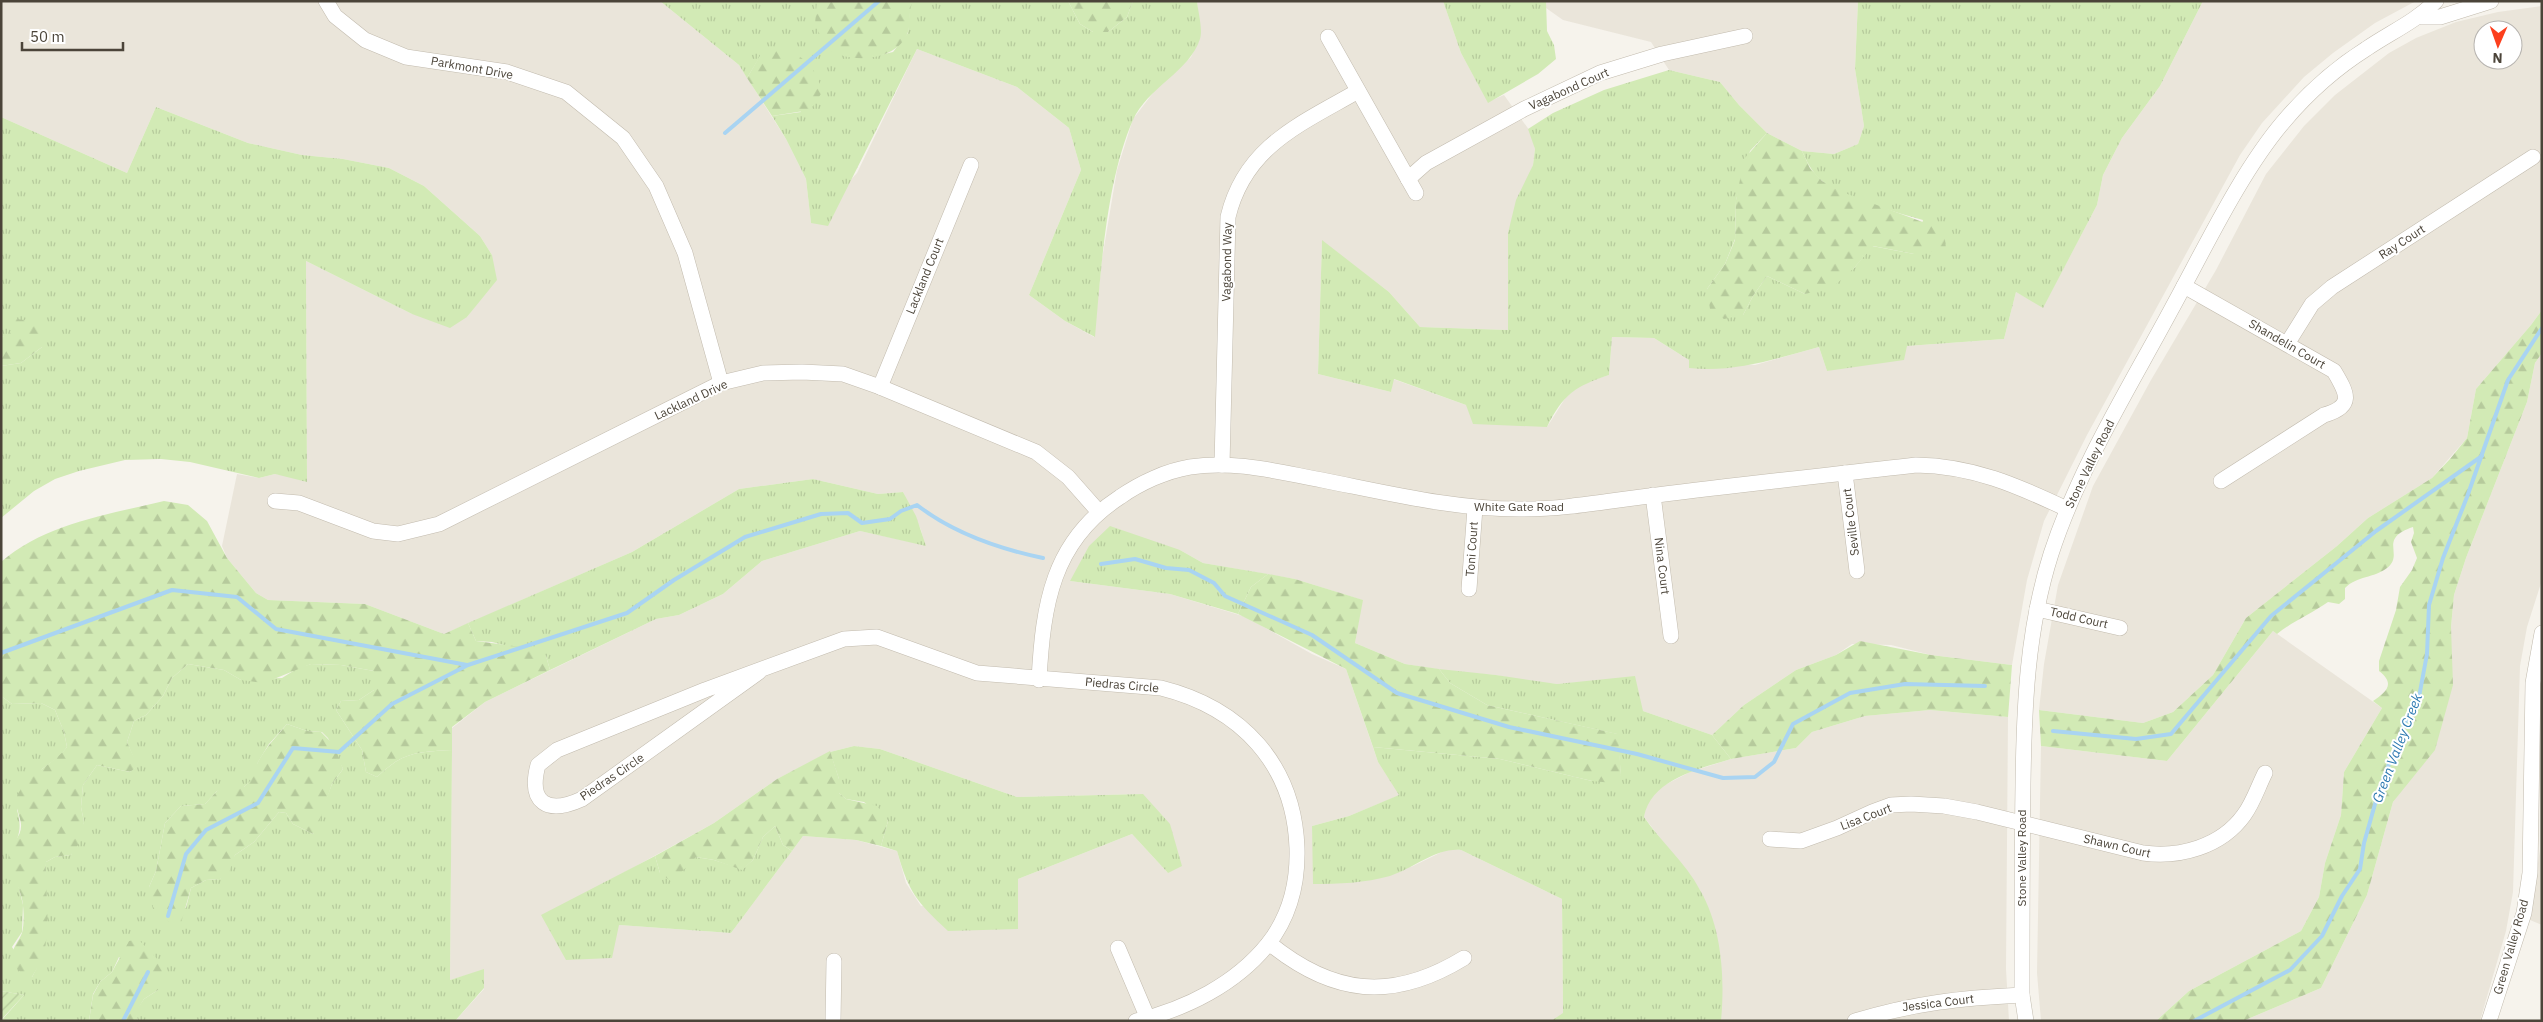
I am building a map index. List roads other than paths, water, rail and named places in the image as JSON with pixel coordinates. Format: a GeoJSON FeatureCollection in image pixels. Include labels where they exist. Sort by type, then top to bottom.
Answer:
{"type":"FeatureCollection","features":[{"type":"Feature","properties":{"kind":"street","name":"Parkmont Drive"},"geometry":{"type":"LineString","coordinates":[[326,1],[335,16],[365,40],[406,57],[507,72],[566,92],[623,138],[656,186],[685,253],[721,383]]}},
{"type":"Feature","properties":{"kind":"street","name":"Stone Valley Road"},"geometry":{"type":"LineString","coordinates":[[2026,1021],[2022,995],[2024,704],[2037,609],[2050,557],[2067,509],[2089,460],[2184,286],[2245,177],[2284,121],[2345,63],[2396,30],[2421,17],[2436,1]]}},
{"type":"Feature","properties":{"kind":"street","name":"Stone Valley Road"},"geometry":{"type":"LineString","coordinates":[[2421,17],[2440,17],[2491,1]]}},
{"type":"Feature","properties":{"kind":"street","name":"Vagabond Court"},"geometry":{"type":"LineString","coordinates":[[1408,178],[1426,164],[1524,109],[1600,73],[1662,54],[1745,36]]}},
{"type":"Feature","properties":{"kind":"street"},"geometry":{"type":"LineString","coordinates":[[1328,37],[1416,193]]}},
{"type":"Feature","properties":{"kind":"street","name":"Vagabond Way"},"geometry":{"type":"LineString","coordinates":[[1222,465],[1228,217],[1232,200],[1248,169],[1268,146],[1282,135],[1358,91]]}},
{"type":"Feature","properties":{"kind":"street","name":"Ray Court"},"geometry":{"type":"LineString","coordinates":[[2287,344],[2312,304],[2332,286],[2534,157]]}},
{"type":"Feature","properties":{"kind":"street","name":"Lackland Court"},"geometry":{"type":"LineString","coordinates":[[880,387],[970,165]]}},
{"type":"Feature","properties":{"kind":"street","name":"Shandelin Court"},"geometry":{"type":"LineString","coordinates":[[2184,286],[2334,371],[2344,387],[2346,396],[2345,405],[2339,411],[2324,415],[2221,481]]}},
{"type":"Feature","properties":{"kind":"street","name":"Lackland Drive"},"geometry":{"type":"LineString","coordinates":[[275,501],[298,503],[373,531],[398,534],[419,531],[439,524],[721,383],[764,373],[802,372],[843,374],[880,387],[1036,452],[1068,477],[1098,511]]}},
{"type":"Feature","properties":{"kind":"street","name":"White Gate Road"},"geometry":{"type":"LineString","coordinates":[[1039,680],[1046,603],[1055,576],[1084,528],[1098,511],[1128,492],[1157,477],[1189,467],[1222,465],[1266,469],[1474,508],[1525,509],[1576,507],[1654,495],[1916,465],[1967,469],[1997,478],[2067,509]]}},
{"type":"Feature","properties":{"kind":"street","name":"Seville Court"},"geometry":{"type":"LineString","coordinates":[[1845,473],[1857,571]]}},
{"type":"Feature","properties":{"kind":"street","name":"Nina Court"},"geometry":{"type":"LineString","coordinates":[[1654,495],[1671,636]]}},
{"type":"Feature","properties":{"kind":"street","name":"Toni Court"},"geometry":{"type":"LineString","coordinates":[[1469,589],[1474,508]]}},
{"type":"Feature","properties":{"kind":"street","name":"Todd Court"},"geometry":{"type":"LineString","coordinates":[[2037,609],[2120,628]]}},
{"type":"Feature","properties":{"kind":"street","name":"Green Valley Road"},"geometry":{"type":"LineString","coordinates":[[2489,1021],[2524,913],[2530,873],[2533,683],[2542,633]]}},
{"type":"Feature","properties":{"kind":"street","name":"Piedras Circle"},"geometry":{"type":"LineString","coordinates":[[759,672],[582,799],[566,806],[549,806],[538,797],[534,788],[538,765],[556,750],[706,690],[844,639],[877,637],[977,673],[1039,680],[1136,685],[1185,694],[1226,715],[1269,755],[1287,789],[1296,823],[1298,870],[1289,910],[1269,943],[1254,959],[1209,992],[1173,1010],[1145,1020]]}},
{"type":"Feature","properties":{"kind":"street","name":"Shawn Court"},"geometry":{"type":"LineString","coordinates":[[2022,824],[2143,853],[2179,854],[2208,843],[2239,821],[2250,805],[2264,773]]}},
{"type":"Feature","properties":{"kind":"street","name":"Lisa Court"},"geometry":{"type":"LineString","coordinates":[[1770,838],[1801,841],[1891,805],[1944,806],[2022,824]]}},
{"type":"Feature","properties":{"kind":"street"},"geometry":{"type":"LineString","coordinates":[[1269,943],[1308,971],[1338,983],[1369,987],[1404,984],[1434,974],[1464,958]]}},
{"type":"Feature","properties":{"kind":"street"},"geometry":{"type":"LineString","coordinates":[[1118,948],[1145,1020]]}},
{"type":"Feature","properties":{"kind":"street"},"geometry":{"type":"LineString","coordinates":[[833,1021],[834,961]]}},
{"type":"Feature","properties":{"kind":"street","name":"Jessica Court"},"geometry":{"type":"LineString","coordinates":[[1855,1021],[1900,1008],[1941,1001],[2022,995]]}},
{"type":"Feature","properties":{"kind":"waterway"},"geometry":{"type":"LineString","coordinates":[[725,133],[879,1]]}},
{"type":"Feature","properties":{"kind":"waterway","name":"Green Valley Creek"},"geometry":{"type":"LineString","coordinates":[[2194,1021],[2290,970],[2322,936],[2342,896],[2360,869],[2364,843],[2379,790],[2404,725],[2419,697],[2427,654],[2429,605],[2443,558],[2467,497],[2508,380],[2542,328]]}},
{"type":"Feature","properties":{"kind":"waterway"},"geometry":{"type":"LineString","coordinates":[[2053,731],[2136,739],[2171,734],[2271,616],[2376,531],[2482,456]]}},
{"type":"Feature","properties":{"kind":"waterway"},"geometry":{"type":"LineString","coordinates":[[168,916],[186,854],[206,830],[258,803],[293,748],[339,752],[392,704],[468,665],[627,613],[674,580],[745,537],[821,514],[848,513],[862,523],[890,519],[901,511],[917,505],[946,524],[977,539],[1043,558]]}},
{"type":"Feature","properties":{"kind":"waterway"},"geometry":{"type":"LineString","coordinates":[[1101,564],[1135,559],[1166,568],[1189,570],[1214,583],[1225,596],[1312,635],[1397,693],[1509,727],[1637,754],[1723,778],[1755,777],[1774,762],[1793,724],[1850,693],[1905,684],[1985,686]]}},
{"type":"Feature","properties":{"kind":"waterway"},"geometry":{"type":"LineString","coordinates":[[1,653],[172,590],[237,597],[276,629],[467,665]]}},
{"type":"Feature","properties":{"kind":"waterway"},"geometry":{"type":"LineString","coordinates":[[123,1021],[148,972]]}}]}
